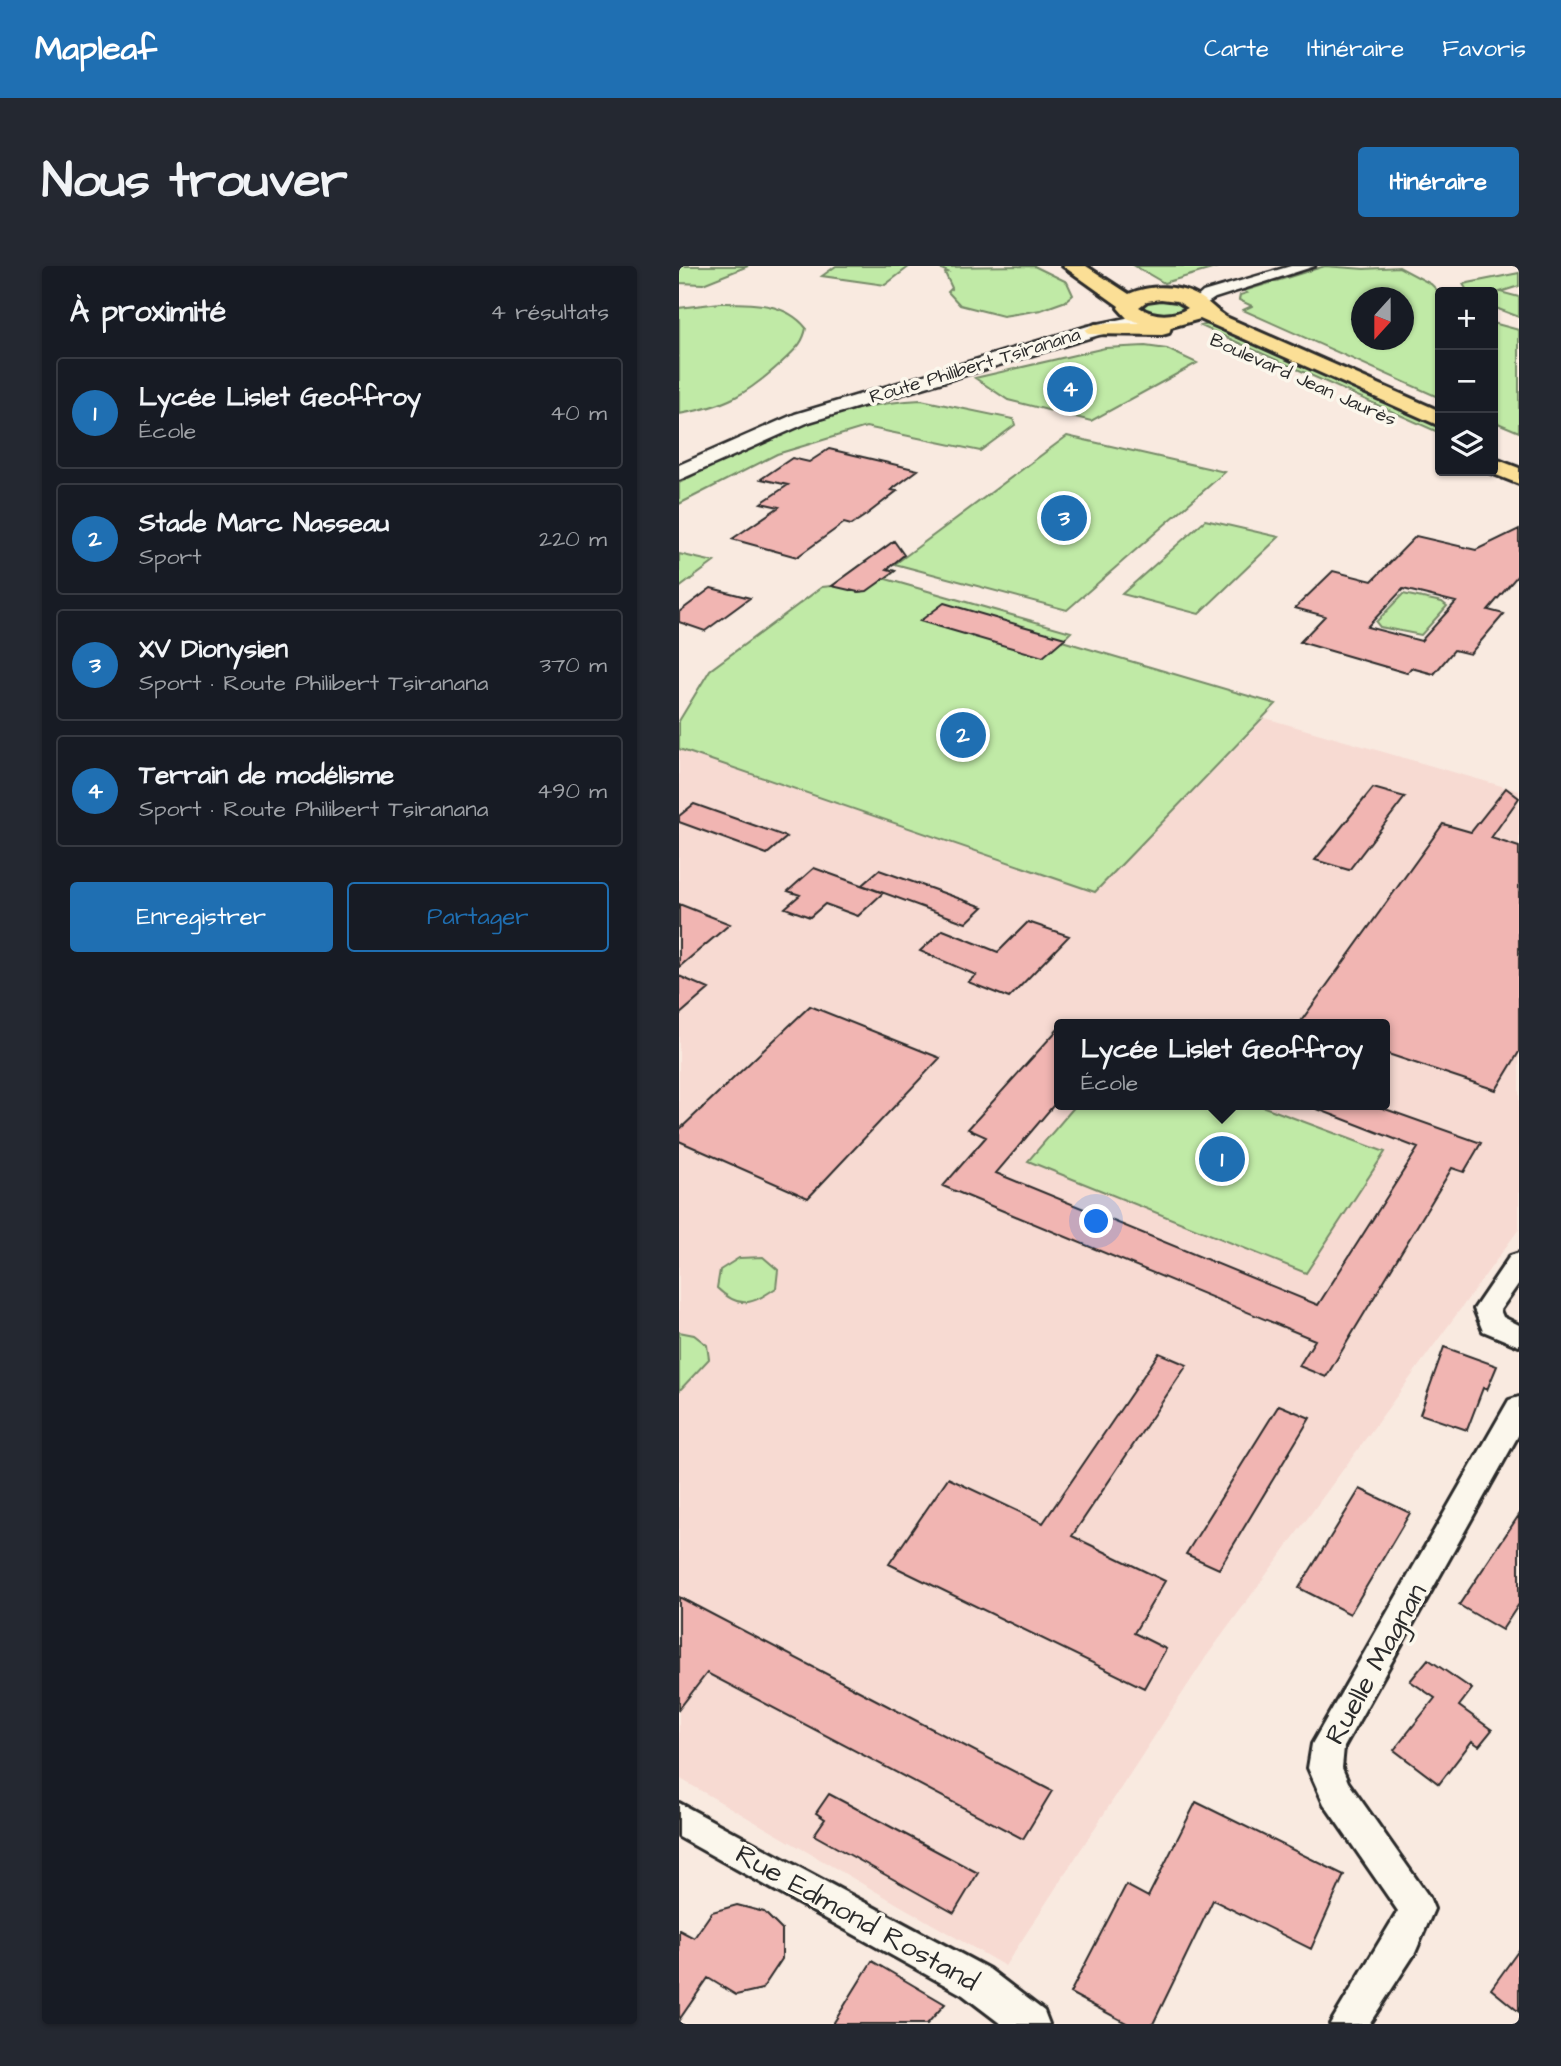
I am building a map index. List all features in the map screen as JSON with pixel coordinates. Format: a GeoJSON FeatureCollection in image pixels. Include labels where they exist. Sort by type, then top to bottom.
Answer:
{"type":"FeatureCollection","features":[{"type":"Feature","properties":{"kind":"main road","name":"Boulevard Jean Jaurès"},"geometry":{"type":"LineString","coordinates":[[1073,266],[1129,305],[1135,314],[1157,319],[1435,439]]}},
{"type":"Feature","properties":{"kind":"main road","name":"Boulevard Jean Jaurès"},"geometry":{"type":"LineString","coordinates":[[1134,280],[1167,294],[1187,297],[1199,307],[1435,417]]}},
{"type":"Feature","properties":{"kind":"main road"},"geometry":{"type":"LineString","coordinates":[[1129,305],[1143,296],[1167,294]]}},
{"type":"Feature","properties":{"kind":"main road","name":"Route Philibert Tsiranana"},"geometry":{"type":"LineString","coordinates":[[679,473],[820,408],[911,375],[1110,317],[1129,305]]}},
{"type":"Feature","properties":{"kind":"main road","name":"Boulevard Jean Jaurès"},"geometry":{"type":"LineString","coordinates":[[1157,319],[1187,317],[1199,307]]}},
{"type":"Feature","properties":{"kind":"main road","name":"Route Philibert Tsiranana"},"geometry":{"type":"LineString","coordinates":[[802,418],[1095,330],[1157,319]]}},
{"type":"Feature","properties":{"kind":"main road"},"geometry":{"type":"LineString","coordinates":[[1095,330],[1167,330],[1193,334]]}},
{"type":"Feature","properties":{"kind":"main road"},"geometry":{"type":"LineString","coordinates":[[1498,444],[1519,454]]}},
{"type":"Feature","properties":{"kind":"main road"},"geometry":{"type":"LineString","coordinates":[[1498,467],[1519,477]]}},
{"type":"Feature","properties":{"kind":"street"},"geometry":{"type":"LineString","coordinates":[[1167,294],[1270,266]]}},
{"type":"Feature","properties":{"kind":"street"},"geometry":{"type":"LineString","coordinates":[[1199,307],[1209,295],[1307,266]]}},
{"type":"Feature","properties":{"kind":"street"},"geometry":{"type":"LineString","coordinates":[[1519,1263],[1487,1309],[1490,1323],[1519,1336]]}},
{"type":"Feature","properties":{"kind":"street","name":"Ruelle Magnan"},"geometry":{"type":"LineString","coordinates":[[1348,2024],[1402,1940],[1417,1909],[1387,1861],[1336,1793],[1325,1768],[1328,1744],[1519,1408]]}},
{"type":"Feature","properties":{"kind":"street","name":"Rue Edmond Rostand"},"geometry":{"type":"LineString","coordinates":[[679,1819],[976,1982],[1031,2024]]}},
{"type":"Feature","properties":{"kind":"shaded area"},"geometry":{"type":"Polygon","coordinates":[[[1265,718],[1519,791],[1519,1229],[1206,1657],[1005,1966],[679,1778],[679,749],[1095,892],[1265,718]]]}},
{"type":"Feature","properties":{"kind":"green space"},"geometry":{"type":"Polygon","coordinates":[[[679,266],[748,266],[703,284],[679,283],[679,266]]]}},
{"type":"Feature","properties":{"kind":"green space"},"geometry":{"type":"Polygon","coordinates":[[[836,266],[910,266],[885,285],[822,276],[836,266]]]}},
{"type":"Feature","properties":{"kind":"green space"},"geometry":{"type":"Polygon","coordinates":[[[1034,266],[1067,282],[1073,295],[1066,301],[1041,310],[1003,316],[960,305],[948,292],[952,288],[945,273],[948,272],[937,267],[1034,266]]]}},
{"type":"Feature","properties":{"kind":"green space"},"geometry":{"type":"Polygon","coordinates":[[[1135,266],[1222,266],[1164,283],[1135,266]]]}},
{"type":"Feature","properties":{"kind":"green space"},"geometry":{"type":"Polygon","coordinates":[[[1325,266],[1364,269],[1399,267],[1431,284],[1435,288],[1435,396],[1243,310],[1252,306],[1239,300],[1240,295],[1247,293],[1244,291],[1325,266]]]}},
{"type":"Feature","properties":{"kind":"green space"},"geometry":{"type":"Polygon","coordinates":[[[1519,273],[1519,286],[1500,292],[1519,297],[1519,317],[1498,309],[1498,287],[1465,287],[1463,284],[1519,273]]]}},
{"type":"Feature","properties":{"kind":"green space"},"geometry":{"type":"Polygon","coordinates":[[[1160,299],[1177,301],[1184,308],[1164,315],[1143,307],[1146,303],[1160,299]]]}},
{"type":"Feature","properties":{"kind":"green space"},"geometry":{"type":"Polygon","coordinates":[[[720,303],[755,304],[778,309],[798,319],[806,328],[805,334],[793,351],[768,374],[735,398],[679,414],[679,308],[720,303]]]}},
{"type":"Feature","properties":{"kind":"green space"},"geometry":{"type":"Polygon","coordinates":[[[1208,324],[1435,425],[1435,431],[1201,326],[1208,324]]]}},
{"type":"Feature","properties":{"kind":"green space"},"geometry":{"type":"Polygon","coordinates":[[[1498,324],[1519,330],[1519,432],[1498,423],[1498,324]]]}},
{"type":"Feature","properties":{"kind":"green space"},"geometry":{"type":"Polygon","coordinates":[[[1145,346],[1167,349],[1197,363],[1091,421],[1008,400],[975,378],[1105,348],[1145,346]]]}},
{"type":"Feature","properties":{"kind":"green space"},"geometry":{"type":"Polygon","coordinates":[[[921,400],[1013,419],[1015,425],[980,451],[866,427],[777,454],[679,504],[679,483],[766,440],[826,417],[857,409],[921,400]]]}},
{"type":"Feature","properties":{"kind":"green space"},"geometry":{"type":"Polygon","coordinates":[[[1067,436],[1225,472],[1067,610],[895,564],[1067,436]]]}},
{"type":"Feature","properties":{"kind":"green space"},"geometry":{"type":"Polygon","coordinates":[[[1205,520],[1279,537],[1199,614],[1122,594],[1205,520]]]}},
{"type":"Feature","properties":{"kind":"green space"},"geometry":{"type":"Polygon","coordinates":[[[679,554],[714,562],[679,588],[679,554]]]}},
{"type":"Feature","properties":{"kind":"green space"},"geometry":{"type":"Polygon","coordinates":[[[865,562],[895,571],[886,579],[1071,632],[1062,641],[1276,704],[1095,892],[679,749],[679,721],[710,670],[822,587],[832,586],[865,562]]]}},
{"type":"Feature","properties":{"kind":"green space"},"geometry":{"type":"Polygon","coordinates":[[[1403,594],[1442,602],[1447,606],[1421,635],[1380,627],[1376,622],[1403,594]]]}},
{"type":"Feature","properties":{"kind":"green space"},"geometry":{"type":"Polygon","coordinates":[[[1072,1110],[1272,1110],[1385,1152],[1306,1273],[1028,1161],[1072,1110]]]}},
{"type":"Feature","properties":{"kind":"green space"},"geometry":{"type":"Polygon","coordinates":[[[763,1257],[778,1270],[776,1288],[760,1298],[746,1302],[733,1300],[725,1295],[717,1288],[720,1270],[739,1258],[763,1257]]]}},
{"type":"Feature","properties":{"kind":"green space"},"geometry":{"type":"Polygon","coordinates":[[[679,1332],[694,1335],[707,1345],[709,1359],[679,1391],[679,1332]]]}},
{"type":"Feature","properties":{"kind":"building"},"geometry":{"type":"Polygon","coordinates":[[[829,449],[918,470],[891,490],[897,491],[866,515],[851,525],[844,523],[797,557],[732,539],[779,507],[761,503],[788,485],[761,479],[792,458],[809,462],[829,449]]]}},
{"type":"Feature","properties":{"kind":"building"},"geometry":{"type":"Polygon","coordinates":[[[1519,529],[1519,574],[1488,610],[1504,614],[1470,654],[1454,650],[1434,674],[1411,668],[1407,673],[1300,642],[1325,616],[1295,608],[1333,571],[1372,581],[1416,536],[1476,550],[1519,529]],[[1403,589],[1367,627],[1421,641],[1456,602],[1403,589]]]}},
{"type":"Feature","properties":{"kind":"building"},"geometry":{"type":"Polygon","coordinates":[[[894,541],[904,555],[887,569],[895,571],[867,591],[858,592],[832,586],[894,541]]]}},
{"type":"Feature","properties":{"kind":"building"},"geometry":{"type":"Polygon","coordinates":[[[711,588],[750,598],[705,631],[679,622],[679,612],[711,588]]]}},
{"type":"Feature","properties":{"kind":"building"},"geometry":{"type":"Polygon","coordinates":[[[944,603],[1065,638],[1043,657],[920,621],[944,603]]]}},
{"type":"Feature","properties":{"kind":"building"},"geometry":{"type":"Polygon","coordinates":[[[1373,788],[1405,797],[1349,870],[1315,860],[1373,788]]]}},
{"type":"Feature","properties":{"kind":"building"},"geometry":{"type":"Polygon","coordinates":[[[1506,788],[1519,798],[1491,838],[1519,847],[1519,1052],[1496,1090],[1390,1055],[1390,1019],[1303,1019],[1443,824],[1471,832],[1506,788]]]}},
{"type":"Feature","properties":{"kind":"building"},"geometry":{"type":"Polygon","coordinates":[[[694,804],[787,837],[767,854],[679,822],[679,816],[694,804]]]}},
{"type":"Feature","properties":{"kind":"building"},"geometry":{"type":"Polygon","coordinates":[[[814,868],[883,893],[858,916],[825,904],[810,917],[785,908],[800,895],[788,891],[814,868]]]}},
{"type":"Feature","properties":{"kind":"building"},"geometry":{"type":"Polygon","coordinates":[[[879,870],[983,907],[966,923],[862,885],[879,870]]]}},
{"type":"Feature","properties":{"kind":"building"},"geometry":{"type":"Polygon","coordinates":[[[679,904],[730,924],[679,967],[679,904]]]}},
{"type":"Feature","properties":{"kind":"building"},"geometry":{"type":"Polygon","coordinates":[[[1028,922],[1069,936],[1009,998],[968,982],[976,975],[920,951],[943,930],[998,952],[1028,922]]]}},
{"type":"Feature","properties":{"kind":"building"},"geometry":{"type":"Polygon","coordinates":[[[679,976],[709,989],[679,1015],[679,976]]]}},
{"type":"Feature","properties":{"kind":"building"},"geometry":{"type":"Polygon","coordinates":[[[810,1006],[940,1058],[808,1198],[679,1141],[679,1130],[810,1006]]]}},
{"type":"Feature","properties":{"kind":"building"},"geometry":{"type":"Polygon","coordinates":[[[1054,1034],[1054,1105],[996,1173],[1318,1305],[1418,1148],[1320,1110],[1388,1110],[1481,1143],[1464,1172],[1452,1168],[1326,1377],[1299,1366],[1315,1340],[943,1186],[986,1137],[968,1129],[1054,1034]]]}},
{"type":"Feature","properties":{"kind":"building"},"geometry":{"type":"Polygon","coordinates":[[[1444,1347],[1497,1366],[1487,1390],[1483,1388],[1467,1430],[1420,1414],[1444,1347]]]}},
{"type":"Feature","properties":{"kind":"building"},"geometry":{"type":"Polygon","coordinates":[[[1159,1353],[1187,1365],[1072,1536],[1165,1581],[1134,1633],[1166,1649],[1144,1688],[889,1564],[948,1478],[1043,1523],[1159,1353]]]}},
{"type":"Feature","properties":{"kind":"building"},"geometry":{"type":"Polygon","coordinates":[[[1279,1405],[1310,1418],[1219,1569],[1186,1554],[1279,1405]]]}},
{"type":"Feature","properties":{"kind":"building"},"geometry":{"type":"Polygon","coordinates":[[[1360,1489],[1410,1513],[1350,1614],[1299,1588],[1360,1489]]]}},
{"type":"Feature","properties":{"kind":"building"},"geometry":{"type":"Polygon","coordinates":[[[1519,1515],[1519,1604],[1502,1630],[1459,1605],[1519,1515]]]}},
{"type":"Feature","properties":{"kind":"building"},"geometry":{"type":"Polygon","coordinates":[[[679,1597],[1052,1791],[1023,1839],[707,1673],[679,1709],[679,1597]]]}},
{"type":"Feature","properties":{"kind":"building"},"geometry":{"type":"Polygon","coordinates":[[[1428,1659],[1472,1689],[1459,1706],[1492,1730],[1479,1746],[1472,1741],[1439,1784],[1394,1750],[1435,1698],[1410,1681],[1428,1659]]]}},
{"type":"Feature","properties":{"kind":"building"},"geometry":{"type":"Polygon","coordinates":[[[829,1794],[978,1873],[954,1913],[814,1835],[825,1819],[816,1813],[829,1794]]]}},
{"type":"Feature","properties":{"kind":"building"},"geometry":{"type":"Polygon","coordinates":[[[1196,1802],[1344,1875],[1311,1949],[1213,1900],[1153,2024],[1128,2024],[1070,1993],[1126,1885],[1148,1897],[1196,1802]]]}},
{"type":"Feature","properties":{"kind":"building"},"geometry":{"type":"Polygon","coordinates":[[[737,1905],[764,1912],[782,1930],[782,1959],[762,1989],[736,1995],[708,1978],[679,2020],[679,1930],[694,1938],[712,1912],[737,1905]]]}},
{"type":"Feature","properties":{"kind":"building"},"geometry":{"type":"Polygon","coordinates":[[[1519,1950],[1519,2012],[1491,1989],[1519,1950]]]}},
{"type":"Feature","properties":{"kind":"building"},"geometry":{"type":"Polygon","coordinates":[[[872,1961],[945,2004],[927,2024],[833,2024],[872,1961]]]}},
{"type":"Feature","properties":{"kind":"place","name":"Terrain de modélisme"},"geometry":{"type":"Point","coordinates":[1070,389]}},
{"type":"Feature","properties":{"kind":"place","name":"XV Dionysien"},"geometry":{"type":"Point","coordinates":[1064,518]}},
{"type":"Feature","properties":{"kind":"place","name":"Stade Marc Nasseau"},"geometry":{"type":"Point","coordinates":[963,735]}},
{"type":"Feature","properties":{"kind":"place","name":"Lycée Lislet Geoffroy"},"geometry":{"type":"Point","coordinates":[1222,1159]}}]}
